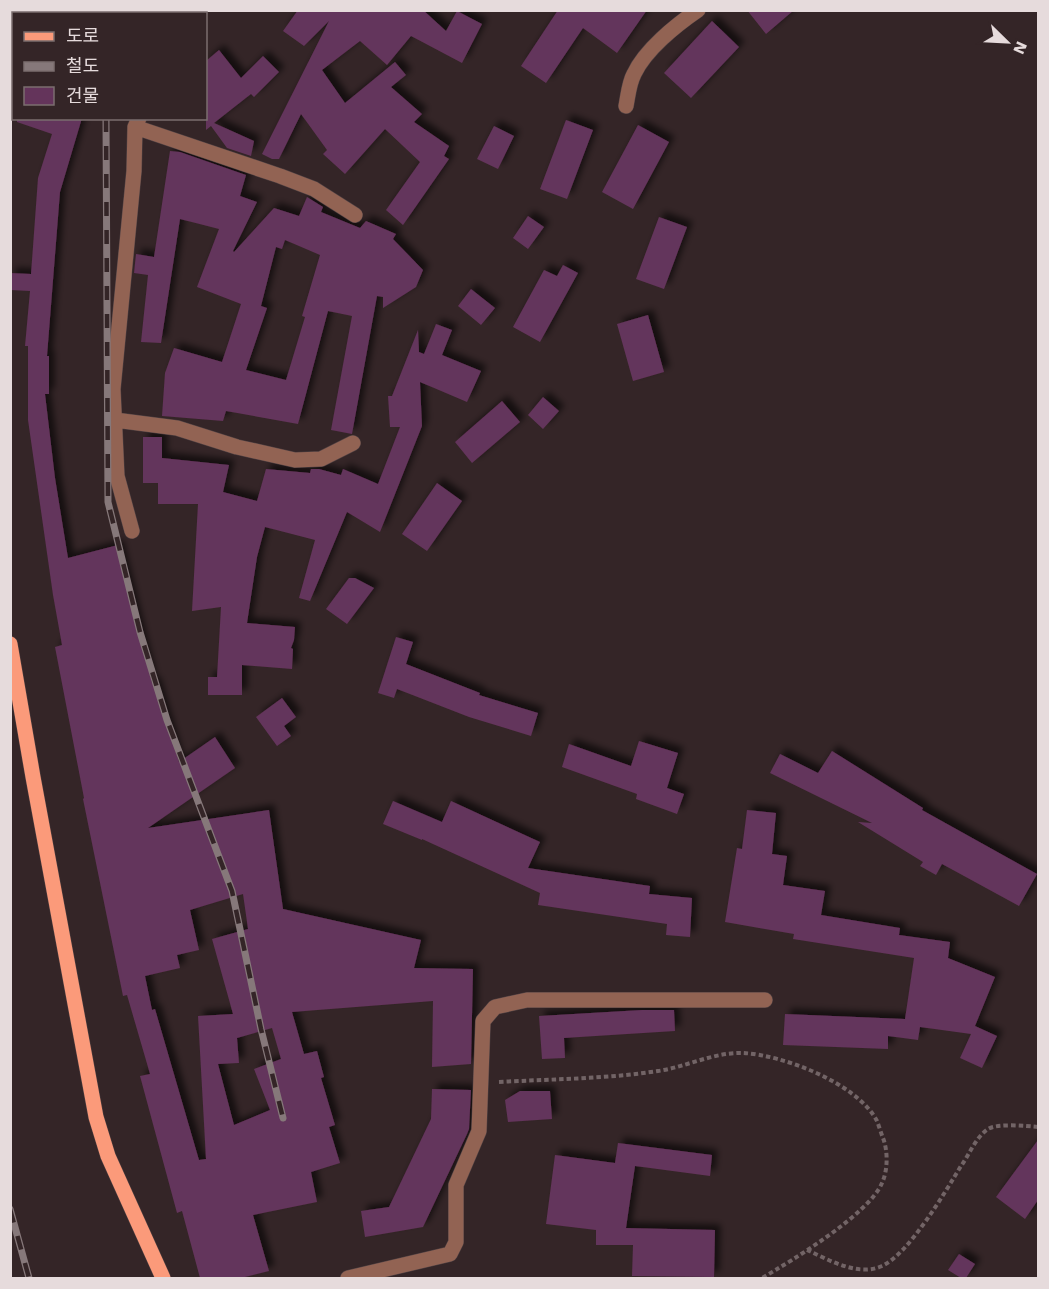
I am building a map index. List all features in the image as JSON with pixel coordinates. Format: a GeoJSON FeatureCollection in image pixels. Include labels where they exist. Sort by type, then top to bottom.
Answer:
{"type":"FeatureCollection","features":[{"type":"Feature","properties":{"kind":"main road"},"geometry":{"type":"LineString","coordinates":[[10,644],[96,1117],[108,1156],[163,1278]]}},
{"type":"Feature","properties":{"kind":"street"},"geometry":{"type":"LineString","coordinates":[[626,106],[634,74],[651,50],[681,22],[698,10]]}},
{"type":"Feature","properties":{"kind":"street"},"geometry":{"type":"LineString","coordinates":[[132,531],[117,476],[113,389],[135,171],[137,123],[314,189],[355,215]]}},
{"type":"Feature","properties":{"kind":"street"},"geometry":{"type":"LineString","coordinates":[[115,420],[177,428],[237,447],[295,460],[321,459],[353,443]]}},
{"type":"Feature","properties":{"kind":"street"},"geometry":{"type":"LineString","coordinates":[[351,1278],[450,1254],[456,1242],[456,1185],[479,1131],[483,1021],[495,1007],[527,1000],[765,1000]]}},
{"type":"Feature","properties":{"kind":"path"},"geometry":{"type":"LineString","coordinates":[[480,1083],[598,1079],[661,1071],[700,1060],[740,1053],[774,1057],[803,1067],[834,1082],[861,1101],[876,1120],[886,1146],[883,1182],[873,1198],[844,1223],[807,1250],[762,1278]]}},
{"type":"Feature","properties":{"kind":"path"},"geometry":{"type":"LineString","coordinates":[[807,1250],[841,1266],[862,1269],[880,1267],[896,1257],[932,1214],[976,1142],[989,1128],[1038,1127]]}},
{"type":"Feature","properties":{"kind":"building"},"geometry":{"type":"Polygon","coordinates":[[[298,10],[423,10],[446,31],[457,11],[482,24],[462,63],[411,36],[387,65],[360,41],[322,70],[345,103],[395,62],[406,75],[391,87],[422,114],[414,122],[449,146],[444,156],[449,159],[403,225],[386,210],[420,162],[385,129],[345,174],[323,154],[327,150],[301,114],[279,159],[272,159],[262,154],[329,21],[304,46],[283,31],[298,10]]]}},
{"type":"Feature","properties":{"kind":"building"},"geometry":{"type":"Polygon","coordinates":[[[558,10],[647,10],[617,53],[583,28],[546,83],[521,66],[558,10]]]}},
{"type":"Feature","properties":{"kind":"building"},"geometry":{"type":"Polygon","coordinates":[[[747,10],[794,10],[766,34],[747,10]]]}},
{"type":"Feature","properties":{"kind":"building"},"geometry":{"type":"Polygon","coordinates":[[[712,21],[739,47],[691,98],[664,73],[712,21]]]}},
{"type":"Feature","properties":{"kind":"building"},"geometry":{"type":"Polygon","coordinates":[[[219,50],[241,78],[263,56],[279,72],[254,97],[251,94],[214,123],[254,141],[251,156],[227,148],[211,126],[206,130],[207,60],[219,50]]]}},
{"type":"Feature","properties":{"kind":"building"},"geometry":{"type":"Polygon","coordinates":[[[17,120],[81,120],[60,192],[47,356],[49,356],[49,394],[45,394],[68,558],[118,545],[152,683],[155,682],[179,762],[215,737],[235,768],[148,828],[269,810],[283,909],[421,940],[414,968],[473,969],[471,1064],[432,1067],[433,1001],[292,1012],[304,1054],[317,1051],[324,1077],[321,1078],[335,1125],[329,1127],[340,1163],[311,1172],[317,1202],[253,1215],[269,1271],[241,1278],[200,1278],[182,1211],[177,1213],[140,1076],[150,1074],[127,995],[123,996],[55,647],[62,645],[28,420],[28,346],[25,346],[30,291],[10,290],[10,273],[31,274],[38,178],[52,134],[17,122],[17,120]],[[243,894],[190,910],[199,950],[177,955],[180,968],[145,976],[152,1010],[155,1009],[199,1160],[206,1159],[198,1016],[233,1014],[212,939],[248,929],[243,894]],[[272,1028],[237,1038],[239,1063],[218,1064],[234,1125],[270,1110],[254,1069],[281,1059],[272,1028]]]}},
{"type":"Feature","properties":{"kind":"building"},"geometry":{"type":"Polygon","coordinates":[[[566,120],[593,130],[567,199],[540,189],[566,120]]]}},
{"type":"Feature","properties":{"kind":"building"},"geometry":{"type":"Polygon","coordinates":[[[638,125],[669,142],[633,209],[602,192],[638,125]]]}},
{"type":"Feature","properties":{"kind":"building"},"geometry":{"type":"Polygon","coordinates":[[[494,126],[514,136],[498,169],[477,159],[494,126]]]}},
{"type":"Feature","properties":{"kind":"building"},"geometry":{"type":"Polygon","coordinates":[[[170,151],[180,152],[246,175],[240,196],[257,202],[234,252],[274,208],[299,216],[307,197],[323,207],[321,212],[360,228],[366,221],[396,234],[393,239],[423,270],[416,287],[383,308],[383,297],[377,296],[352,434],[331,430],[352,316],[328,311],[298,424],[226,411],[223,421],[162,416],[165,373],[174,348],[222,362],[241,304],[197,287],[219,229],[180,219],[161,343],[141,342],[148,275],[134,273],[136,254],[154,257],[170,151]],[[285,240],[282,249],[276,247],[261,306],[267,308],[246,370],[286,380],[320,255],[285,240]]]}},
{"type":"Feature","properties":{"kind":"building"},"geometry":{"type":"Polygon","coordinates":[[[528,216],[544,227],[528,249],[513,238],[528,216]]]}},
{"type":"Feature","properties":{"kind":"building"},"geometry":{"type":"Polygon","coordinates":[[[659,217],[687,227],[664,289],[636,279],[659,217]]]}},
{"type":"Feature","properties":{"kind":"building"},"geometry":{"type":"Polygon","coordinates":[[[563,265],[578,273],[540,342],[513,327],[544,270],[557,276],[563,265]]]}},
{"type":"Feature","properties":{"kind":"building"},"geometry":{"type":"Polygon","coordinates":[[[471,289],[495,308],[481,325],[458,306],[471,289]]]}},
{"type":"Feature","properties":{"kind":"building"},"geometry":{"type":"Polygon","coordinates":[[[648,315],[664,372],[633,381],[617,324],[648,315]]]}},
{"type":"Feature","properties":{"kind":"building"},"geometry":{"type":"Polygon","coordinates":[[[436,324],[452,330],[442,355],[481,371],[467,402],[420,382],[422,426],[380,532],[347,512],[310,601],[299,598],[315,540],[265,527],[257,557],[247,623],[295,627],[291,648],[293,649],[292,669],[242,665],[242,695],[208,695],[208,677],[217,677],[221,607],[192,611],[198,504],[158,504],[158,483],[143,483],[143,437],[162,437],[162,458],[229,465],[223,492],[257,501],[266,469],[310,473],[311,469],[319,469],[341,475],[343,469],[378,484],[400,427],[390,427],[388,396],[392,396],[418,330],[419,352],[424,354],[436,324]]]}},
{"type":"Feature","properties":{"kind":"building"},"geometry":{"type":"Polygon","coordinates":[[[543,397],[559,411],[543,429],[528,415],[543,397]]]}},
{"type":"Feature","properties":{"kind":"building"},"geometry":{"type":"Polygon","coordinates":[[[502,401],[520,422],[472,463],[455,442],[502,401]]]}},
{"type":"Feature","properties":{"kind":"building"},"geometry":{"type":"Polygon","coordinates":[[[437,483],[462,501],[427,551],[402,534],[437,483]]]}},
{"type":"Feature","properties":{"kind":"building"},"geometry":{"type":"Polygon","coordinates":[[[349,578],[355,578],[374,588],[347,624],[326,609],[349,578]]]}},
{"type":"Feature","properties":{"kind":"building"},"geometry":{"type":"Polygon","coordinates":[[[396,637],[413,642],[406,664],[480,693],[479,695],[538,713],[531,736],[469,717],[397,689],[394,698],[378,693],[396,637]]]}},
{"type":"Feature","properties":{"kind":"building"},"geometry":{"type":"Polygon","coordinates":[[[282,698],[296,717],[284,726],[291,736],[277,746],[256,717],[282,698]]]}},
{"type":"Feature","properties":{"kind":"building"},"geometry":{"type":"Polygon","coordinates":[[[639,741],[678,753],[667,788],[684,794],[677,814],[636,799],[637,794],[562,767],[569,744],[631,766],[639,741]]]}},
{"type":"Feature","properties":{"kind":"building"},"geometry":{"type":"Polygon","coordinates":[[[832,751],[923,808],[922,810],[1037,874],[1019,906],[942,864],[936,875],[920,866],[923,862],[858,822],[872,823],[770,773],[780,754],[818,773],[832,751]]]}},
{"type":"Feature","properties":{"kind":"building"},"geometry":{"type":"Polygon","coordinates":[[[393,801],[442,822],[451,801],[540,842],[528,868],[650,886],[649,894],[692,898],[690,937],[666,935],[667,924],[538,905],[540,893],[422,839],[383,824],[393,801]]]}},
{"type":"Feature","properties":{"kind":"building"},"geometry":{"type":"Polygon","coordinates":[[[747,810],[776,813],[772,854],[787,856],[783,885],[825,891],[821,915],[900,928],[899,935],[950,942],[948,958],[995,977],[975,1026],[997,1036],[982,1068],[960,1058],[971,1034],[920,1027],[918,1040],[888,1036],[888,1049],[783,1045],[785,1014],[905,1019],[914,958],[793,939],[794,934],[725,922],[737,848],[742,849],[747,810]]]}},
{"type":"Feature","properties":{"kind":"building"},"geometry":{"type":"Polygon","coordinates":[[[674,1010],[675,1031],[564,1038],[565,1058],[542,1059],[539,1016],[674,1010]]]}},
{"type":"Feature","properties":{"kind":"building"},"geometry":{"type":"Polygon","coordinates":[[[432,1089],[471,1090],[467,1134],[423,1227],[365,1237],[361,1211],[389,1207],[431,1119],[432,1089]]]}},
{"type":"Feature","properties":{"kind":"building"},"geometry":{"type":"Polygon","coordinates":[[[520,1091],[550,1091],[552,1119],[508,1122],[505,1100],[520,1091]]]}},
{"type":"Feature","properties":{"kind":"building"},"geometry":{"type":"Polygon","coordinates":[[[1038,1140],[1038,1200],[1025,1219],[996,1197],[1038,1140]]]}},
{"type":"Feature","properties":{"kind":"building"},"geometry":{"type":"Polygon","coordinates":[[[618,1143],[712,1155],[710,1176],[635,1166],[626,1228],[715,1230],[714,1277],[632,1276],[633,1245],[596,1245],[596,1230],[546,1224],[555,1155],[615,1163],[618,1143]]]}},
{"type":"Feature","properties":{"kind":"building"},"geometry":{"type":"Polygon","coordinates":[[[959,1254],[975,1264],[966,1278],[961,1278],[948,1270],[959,1254]]]}},
{"type":"Feature","properties":{"kind":"railway"},"geometry":{"type":"LineString","coordinates":[[106,120],[108,502],[140,632],[167,720],[232,891],[261,1029],[283,1118]]}},
{"type":"Feature","properties":{"kind":"railway"},"geometry":{"type":"LineString","coordinates":[[10,1209],[29,1278]]}}]}
